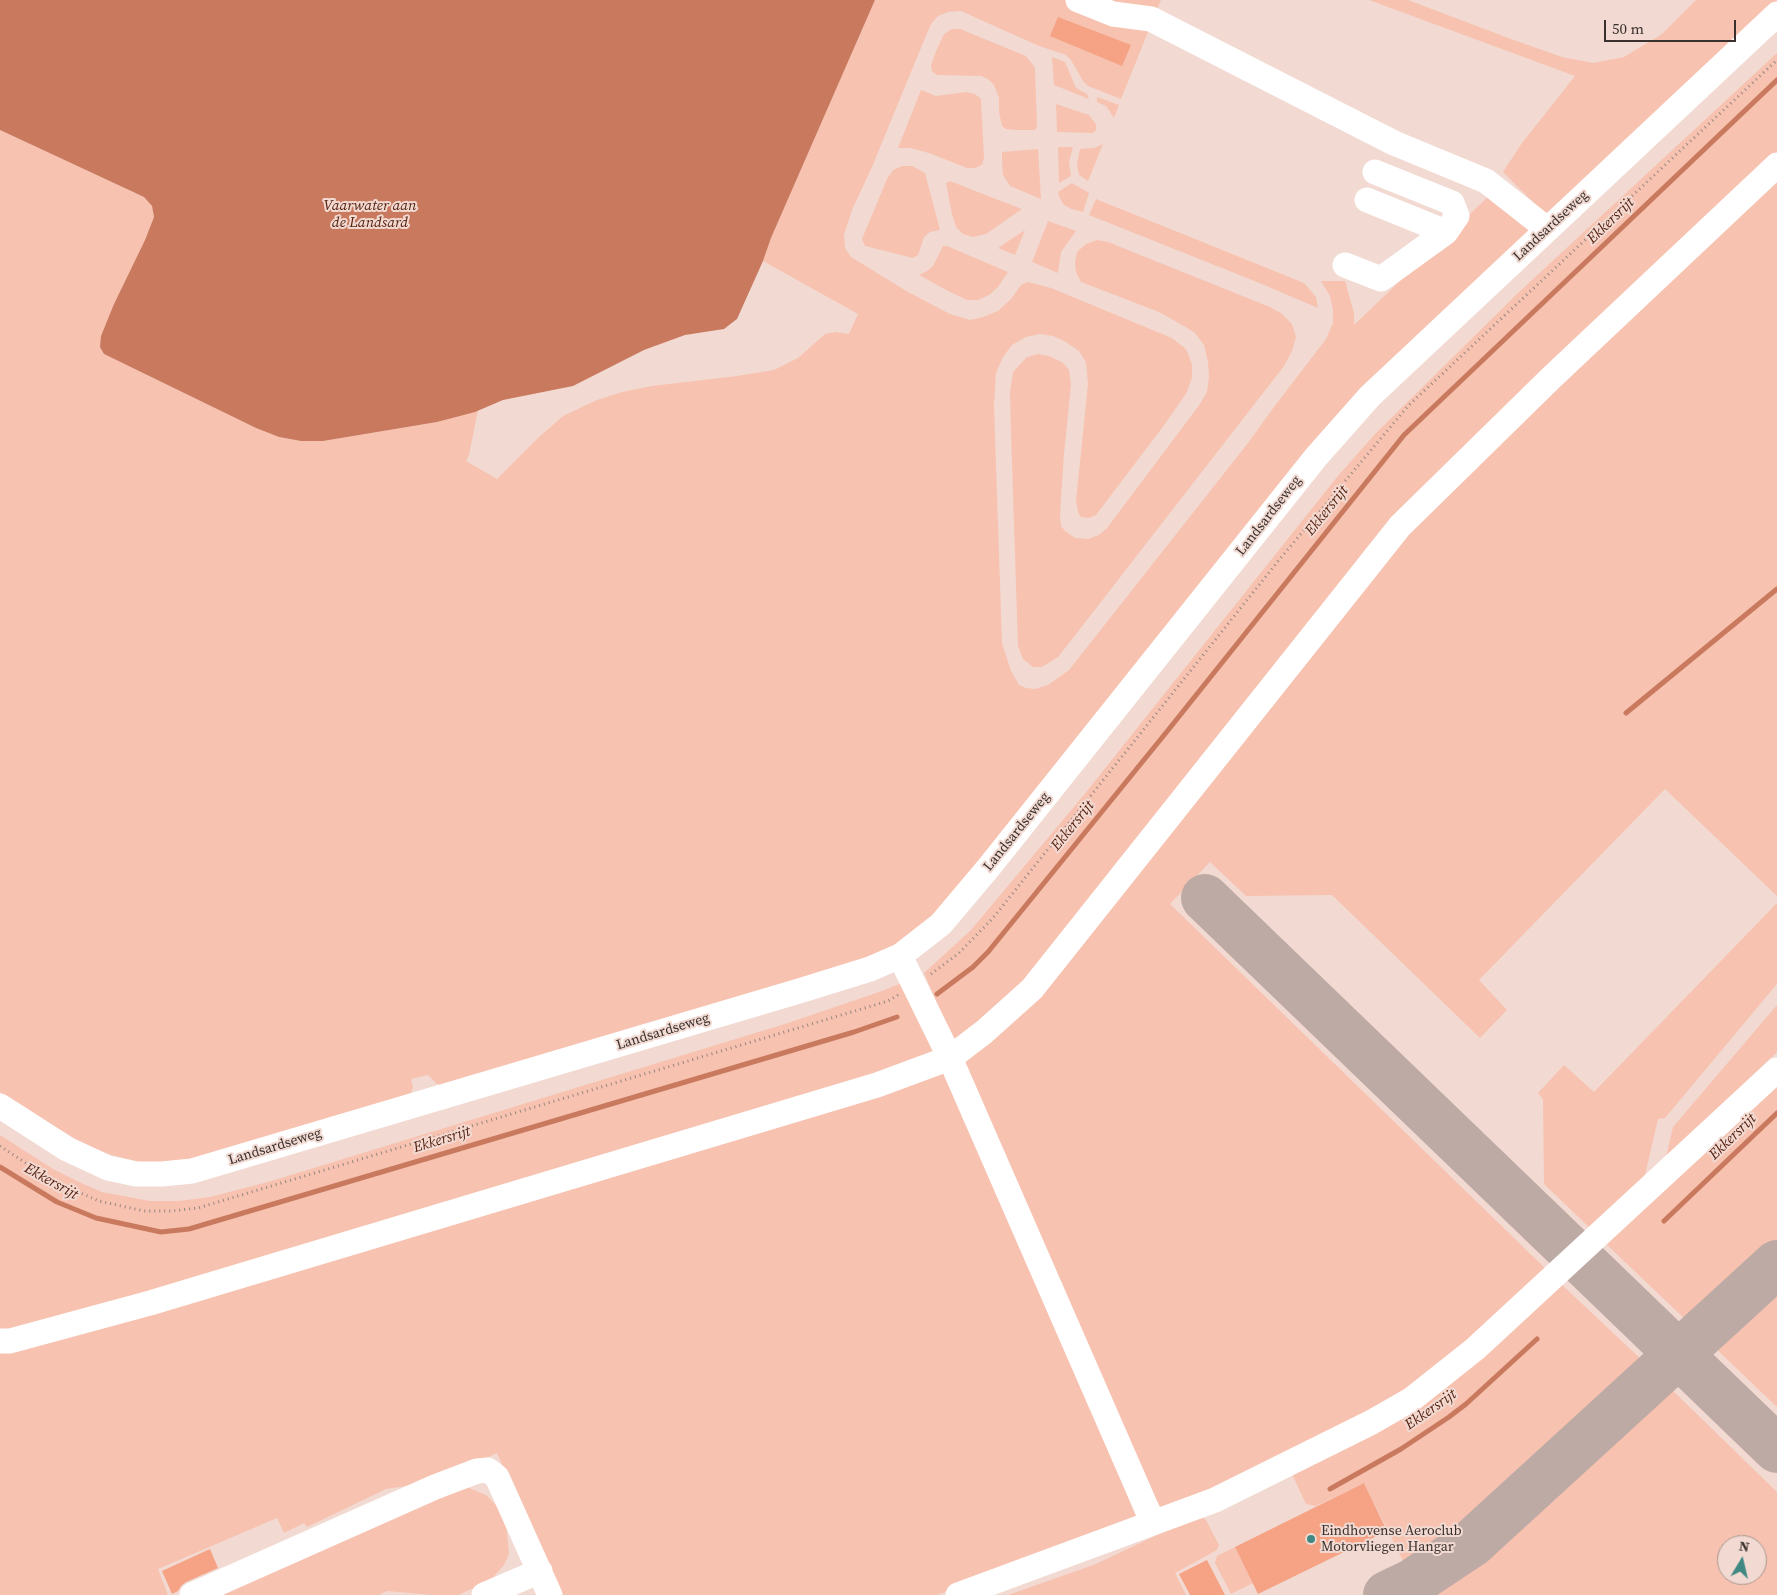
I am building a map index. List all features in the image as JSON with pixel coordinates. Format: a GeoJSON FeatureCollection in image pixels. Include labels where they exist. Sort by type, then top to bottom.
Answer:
{"type":"FeatureCollection","features":[{"type":"Feature","properties":{"kind":"street"},"geometry":{"type":"LineString","coordinates":[[1078,0],[1113,14],[1151,19],[1394,143],[1486,181],[1547,229]]}},
{"type":"Feature","properties":{"kind":"street","name":"Landsardseweg"},"geometry":{"type":"LineString","coordinates":[[0,1106],[67,1149],[108,1168],[136,1174],[192,1171],[799,991],[870,969],[900,956],[940,924],[989,867],[1316,456],[1370,396],[1777,14]]}},
{"type":"Feature","properties":{"kind":"street"},"geometry":{"type":"LineString","coordinates":[[0,1341],[10,1341],[188,1292],[877,1085],[950,1058],[984,1032],[1032,990],[1400,526],[1552,378],[1777,165]]}},
{"type":"Feature","properties":{"kind":"street"},"geometry":{"type":"LineString","coordinates":[[1345,265],[1380,279],[1446,232],[1457,216],[1452,203],[1375,172]]}},
{"type":"Feature","properties":{"kind":"street"},"geometry":{"type":"LineString","coordinates":[[1367,200],[1446,232]]}},
{"type":"Feature","properties":{"kind":"street"},"geometry":{"type":"LineString","coordinates":[[900,956],[916,985],[950,1058],[1153,1523]]}},
{"type":"Feature","properties":{"kind":"street"},"geometry":{"type":"LineString","coordinates":[[958,1595],[1215,1500],[1372,1422],[1412,1399],[1475,1349],[1777,1070]]}},
{"type":"Feature","properties":{"kind":"street"},"geometry":{"type":"LineString","coordinates":[[192,1595],[435,1487],[477,1471],[488,1470],[497,1477],[550,1595]]}},
{"type":"Feature","properties":{"kind":"street"},"geometry":{"type":"LineString","coordinates":[[484,1595],[540,1571]]}},
{"type":"Feature","properties":{"kind":"path"},"geometry":{"type":"LineString","coordinates":[[0,1146],[55,1182],[99,1201],[144,1211],[172,1212],[198,1208],[888,1001],[916,985],[959,953],[993,918],[1279,560],[1408,406],[1777,60]]}},
{"type":"Feature","properties":{"kind":"shaded area"},"geometry":{"type":"Polygon","coordinates":[[[875,0],[1161,0],[1121,99],[1088,86],[1066,55],[1039,46],[961,11],[948,12],[938,16],[931,24],[872,167],[852,210],[844,235],[845,248],[851,257],[908,292],[950,314],[970,320],[998,311],[1011,299],[1021,285],[1028,282],[1051,288],[1172,338],[1186,349],[1192,364],[1192,377],[1187,392],[1096,515],[1089,518],[1081,517],[1076,501],[1088,384],[1086,362],[1079,351],[1066,342],[1053,336],[1040,334],[1026,337],[1012,345],[1003,357],[996,373],[994,405],[1002,643],[1011,671],[1019,685],[1026,688],[1035,689],[1048,685],[1069,670],[1248,443],[1326,339],[1333,323],[1333,310],[1330,296],[1321,281],[1345,281],[1354,313],[1354,325],[1493,192],[1529,227],[1529,234],[1200,598],[920,931],[884,951],[849,964],[446,1088],[436,1083],[428,1075],[411,1079],[413,1087],[409,1099],[189,1163],[140,1162],[108,1154],[77,1140],[0,1092],[0,130],[144,197],[152,206],[154,217],[114,304],[104,354],[256,428],[279,437],[301,441],[323,441],[437,422],[478,410],[469,455],[466,461],[497,479],[563,416],[597,400],[622,392],[652,386],[774,370],[798,358],[825,334],[836,332],[849,334],[858,314],[763,261],[771,238],[875,0]]]}},
{"type":"Feature","properties":{"kind":"shaded area"},"geometry":{"type":"Polygon","coordinates":[[[1369,0],[1408,0],[1562,57],[1593,63],[1624,57],[1662,34],[1696,0],[1777,1],[1551,215],[1542,211],[1503,172],[1522,143],[1575,76],[1369,0]]]}},
{"type":"Feature","properties":{"kind":"shaded area"},"geometry":{"type":"Polygon","coordinates":[[[952,29],[960,29],[1026,56],[1035,68],[1037,126],[1035,130],[1014,130],[1006,129],[1002,126],[999,98],[994,85],[988,79],[981,76],[937,75],[932,71],[931,65],[944,34],[952,29]]]}},
{"type":"Feature","properties":{"kind":"shaded area"},"geometry":{"type":"Polygon","coordinates":[[[1777,53],[1777,896],[1665,789],[1479,980],[1507,1010],[1480,1038],[1332,895],[1246,896],[1210,862],[1170,904],[1548,1271],[1426,1380],[1370,1416],[1168,1511],[1160,1506],[1149,1491],[924,973],[971,930],[1083,796],[1337,477],[1375,434],[1518,293],[1777,53]]]}},
{"type":"Feature","properties":{"kind":"shaded area"},"geometry":{"type":"Polygon","coordinates":[[[1052,57],[1065,62],[1076,88],[1087,94],[1089,99],[1054,85],[1052,57]]]}},
{"type":"Feature","properties":{"kind":"shaded area"},"geometry":{"type":"Polygon","coordinates":[[[921,90],[936,96],[966,92],[975,94],[981,99],[984,158],[982,165],[975,168],[967,168],[929,153],[910,148],[898,148],[921,90]]]}},
{"type":"Feature","properties":{"kind":"shaded area"},"geometry":{"type":"Polygon","coordinates":[[[1097,97],[1119,105],[1114,118],[1106,106],[1097,102],[1097,97]]]}},
{"type":"Feature","properties":{"kind":"shaded area"},"geometry":{"type":"Polygon","coordinates":[[[1056,104],[1089,115],[1096,124],[1096,130],[1093,133],[1057,132],[1056,104]]]}},
{"type":"Feature","properties":{"kind":"shaded area"},"geometry":{"type":"Polygon","coordinates":[[[1103,144],[1088,181],[1079,175],[1077,165],[1080,149],[1094,148],[1103,144]]]}},
{"type":"Feature","properties":{"kind":"shaded area"},"geometry":{"type":"Polygon","coordinates":[[[1058,147],[1073,147],[1069,162],[1071,176],[1059,183],[1058,147]]]}},
{"type":"Feature","properties":{"kind":"shaded area"},"geometry":{"type":"Polygon","coordinates":[[[1038,149],[1041,199],[1010,186],[1003,175],[1002,162],[1002,152],[1038,149]]]}},
{"type":"Feature","properties":{"kind":"shaded area"},"geometry":{"type":"Polygon","coordinates":[[[902,166],[912,166],[925,173],[940,230],[930,232],[924,237],[918,255],[913,258],[865,246],[862,239],[887,179],[893,170],[902,166]]]}},
{"type":"Feature","properties":{"kind":"shaded area"},"geometry":{"type":"Polygon","coordinates":[[[950,181],[1022,209],[986,234],[973,237],[963,234],[956,227],[952,214],[946,183],[950,181]]]}},
{"type":"Feature","properties":{"kind":"shaded area"},"geometry":{"type":"Polygon","coordinates":[[[1072,183],[1089,193],[1083,212],[1071,209],[1063,204],[1059,196],[1058,192],[1072,183]]]}},
{"type":"Feature","properties":{"kind":"shaded area"},"geometry":{"type":"Polygon","coordinates":[[[1096,199],[1304,283],[1316,297],[1318,308],[1089,215],[1096,199]]]}},
{"type":"Feature","properties":{"kind":"shaded area"},"geometry":{"type":"Polygon","coordinates":[[[1048,221],[1076,231],[1061,252],[1058,273],[1032,262],[1048,221]]]}},
{"type":"Feature","properties":{"kind":"shaded area"},"geometry":{"type":"Polygon","coordinates":[[[1025,230],[1015,255],[998,248],[1025,230]]]}},
{"type":"Feature","properties":{"kind":"shaded area"},"geometry":{"type":"Polygon","coordinates":[[[1097,240],[1108,242],[1270,307],[1281,313],[1292,324],[1296,337],[1292,351],[1284,366],[1058,657],[1042,667],[1033,667],[1023,659],[1018,646],[1010,393],[1013,372],[1027,357],[1038,354],[1049,356],[1062,362],[1069,370],[1071,385],[1060,514],[1061,526],[1075,538],[1088,539],[1099,535],[1107,528],[1207,392],[1208,362],[1204,345],[1195,333],[1159,312],[1081,282],[1076,272],[1077,252],[1086,244],[1097,240]]]}},
{"type":"Feature","properties":{"kind":"shaded area"},"geometry":{"type":"Polygon","coordinates":[[[943,246],[1008,272],[998,287],[989,295],[978,300],[967,300],[919,275],[933,266],[943,246]]]}},
{"type":"Feature","properties":{"kind":"shaded area"},"geometry":{"type":"Polygon","coordinates":[[[1777,903],[1777,984],[1665,1118],[1658,1119],[1643,1184],[1592,1230],[1544,1184],[1543,1099],[1538,1093],[1564,1065],[1594,1092],[1777,903]]]}},
{"type":"Feature","properties":{"kind":"shaded area"},"geometry":{"type":"Polygon","coordinates":[[[909,980],[1103,1435],[1139,1524],[937,1595],[559,1595],[497,1453],[433,1482],[386,1489],[307,1527],[304,1523],[284,1533],[277,1518],[158,1569],[168,1595],[0,1595],[0,1135],[53,1169],[102,1192],[150,1201],[179,1201],[210,1197],[268,1182],[788,1023],[909,980]]]}},
{"type":"Feature","properties":{"kind":"shaded area"},"geometry":{"type":"Polygon","coordinates":[[[1777,1005],[1777,1052],[1666,1157],[1673,1127],[1777,1005]]]}},
{"type":"Feature","properties":{"kind":"shaded area"},"geometry":{"type":"Polygon","coordinates":[[[1777,1081],[1777,1240],[1688,1322],[1604,1242],[1777,1081]]]}},
{"type":"Feature","properties":{"kind":"shaded area"},"geometry":{"type":"Polygon","coordinates":[[[1560,1283],[1644,1362],[1486,1512],[1438,1548],[1405,1565],[1364,1483],[1316,1506],[1306,1504],[1291,1472],[1560,1283]]]}},
{"type":"Feature","properties":{"kind":"shaded area"},"geometry":{"type":"Polygon","coordinates":[[[1777,1285],[1777,1407],[1712,1345],[1777,1285]]]}},
{"type":"Feature","properties":{"kind":"shaded area"},"geometry":{"type":"Polygon","coordinates":[[[1667,1385],[1777,1492],[1777,1595],[1418,1595],[1452,1576],[1497,1541],[1667,1385]]]}},
{"type":"Feature","properties":{"kind":"shaded area"},"geometry":{"type":"Polygon","coordinates":[[[445,1488],[469,1488],[486,1495],[499,1508],[506,1521],[509,1554],[504,1565],[490,1581],[458,1595],[387,1591],[379,1595],[202,1595],[445,1488]]]}},
{"type":"Feature","properties":{"kind":"shaded area"},"geometry":{"type":"Polygon","coordinates":[[[1199,1515],[1206,1520],[1219,1545],[1217,1550],[1175,1573],[1186,1595],[1008,1595],[1096,1564],[1199,1515]]]}},
{"type":"Feature","properties":{"kind":"shaded area"},"geometry":{"type":"Polygon","coordinates":[[[1235,1547],[1253,1583],[1231,1594],[1215,1563],[1217,1556],[1235,1547]]]}},
{"type":"Feature","properties":{"kind":"water","name":"Vaarwater aan de Landsard"},"geometry":{"type":"Polygon","coordinates":[[[0,0],[875,0],[737,319],[724,329],[685,335],[644,350],[573,386],[503,400],[475,412],[437,422],[323,441],[301,441],[279,437],[256,428],[104,354],[100,347],[101,336],[114,304],[145,240],[154,217],[152,206],[144,197],[0,130],[0,0]]]}},
{"type":"Feature","properties":{"kind":"building"},"geometry":{"type":"Polygon","coordinates":[[[1058,17],[1131,45],[1122,66],[1050,36],[1058,17]]]}},
{"type":"Feature","properties":{"kind":"building","name":"Eindhovense Aeroclub Motorvliegen Hangar"},"geometry":{"type":"Polygon","coordinates":[[[1364,1483],[1387,1531],[1258,1594],[1235,1547],[1364,1483]]]}},
{"type":"Feature","properties":{"kind":"building"},"geometry":{"type":"Polygon","coordinates":[[[210,1549],[218,1568],[186,1582],[178,1591],[172,1594],[162,1571],[210,1549]]]}},
{"type":"Feature","properties":{"kind":"building"},"geometry":{"type":"Polygon","coordinates":[[[1207,1560],[1225,1595],[1190,1595],[1179,1574],[1207,1560]]]}},
{"type":"Feature","properties":{"kind":"waterway","name":"Ekkersrijt"},"geometry":{"type":"LineString","coordinates":[[937,994],[973,967],[988,952],[1404,435],[1777,80]]}},
{"type":"Feature","properties":{"kind":"waterway"},"geometry":{"type":"LineString","coordinates":[[1626,713],[1777,589]]}},
{"type":"Feature","properties":{"kind":"waterway","name":"Ekkersrijt"},"geometry":{"type":"LineString","coordinates":[[0,1167],[57,1202],[96,1218],[161,1232],[189,1229],[854,1032],[897,1017]]}},
{"type":"Feature","properties":{"kind":"waterway","name":"Ekkersrijt"},"geometry":{"type":"LineString","coordinates":[[1664,1221],[1777,1113]]}},
{"type":"Feature","properties":{"kind":"waterway","name":"Ekkersrijt"},"geometry":{"type":"LineString","coordinates":[[1330,1489],[1401,1449],[1449,1417],[1466,1404],[1537,1339]]}},
{"type":"Feature","properties":{"kind":"taxiway"},"geometry":{"type":"LineString","coordinates":[[1205,898],[1777,1449]]}},
{"type":"Feature","properties":{"kind":"taxiway"},"geometry":{"type":"LineString","coordinates":[[1387,1595],[1412,1583],[1472,1543],[1777,1264]]}},
{"type":"Feature","properties":{"kind":"place","name":"Eindhovense Aeroclub Motorvliegen Hangar"},"geometry":{"type":"Point","coordinates":[1311,1539]}}]}
